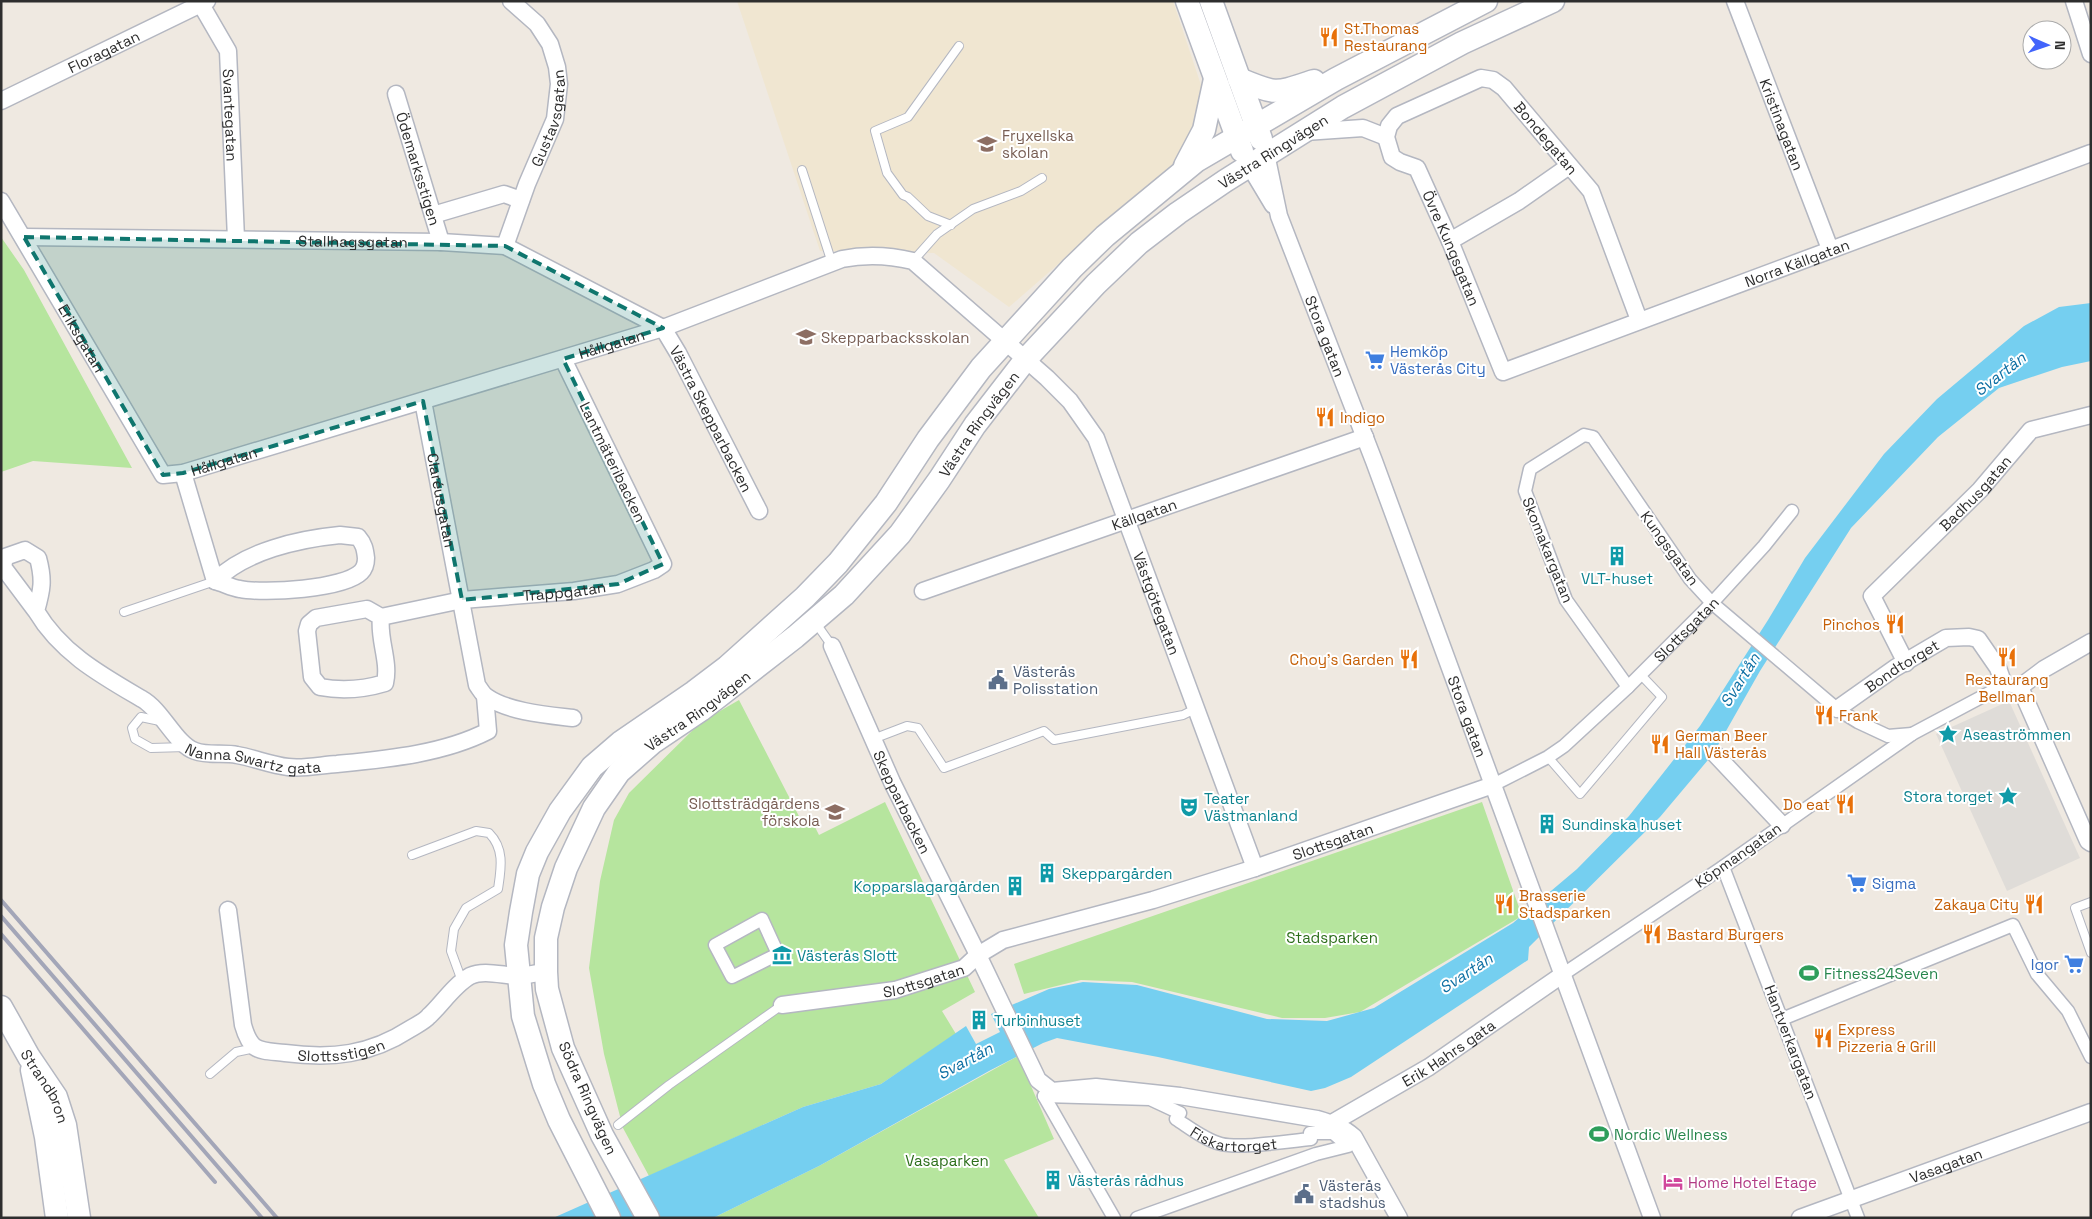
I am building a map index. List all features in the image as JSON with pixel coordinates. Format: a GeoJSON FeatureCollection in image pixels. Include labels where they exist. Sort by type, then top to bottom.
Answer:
{"type":"FeatureCollection","features":[{"type":"Feature","properties":{"kind":"main road","name":"Stora gatan"},"geometry":{"type":"LineString","coordinates":[[1187,1],[1216,76],[1250,146]]}},
{"type":"Feature","properties":{"kind":"main road","name":"Stora gatan"},"geometry":{"type":"LineString","coordinates":[[1211,1],[1239,79],[1250,146]]}},
{"type":"Feature","properties":{"kind":"main road","name":"Västra Ringvägen"},"geometry":{"type":"LineString","coordinates":[[546,972],[546,938],[553,907],[566,868],[594,808],[619,772],[652,743],[701,710],[844,595],[900,534],[939,480],[975,425],[1026,359],[1096,284],[1139,243],[1155,231],[1152,224],[1154,221],[1336,79],[1486,1]]}},
{"type":"Feature","properties":{"kind":"main road","name":"Västra Ringvägen"},"geometry":{"type":"LineString","coordinates":[[519,976],[516,945],[528,874],[537,852],[560,811],[592,767],[621,742],[727,667],[805,598],[858,540],[906,476],[928,439],[981,368],[1096,244],[1182,171],[1250,146],[1305,132],[1343,107],[1462,43],[1553,1]]}},
{"type":"Feature","properties":{"kind":"main road"},"geometry":{"type":"LineString","coordinates":[[1182,171],[1204,130],[1216,76]]}},
{"type":"Feature","properties":{"kind":"main road"},"geometry":{"type":"LineString","coordinates":[[1239,79],[1266,91],[1280,92],[1326,76],[1336,79],[1331,94],[1293,118],[1277,131],[1250,146]]}},
{"type":"Feature","properties":{"kind":"main road","name":"Södra Ringvägen"},"geometry":{"type":"LineString","coordinates":[[546,972],[547,989],[563,1048],[602,1135],[647,1217]]}},
{"type":"Feature","properties":{"kind":"main road","name":"Södra Ringvägen"},"geometry":{"type":"LineString","coordinates":[[519,976],[523,1016],[544,1084],[593,1189],[609,1218]]}},
{"type":"Feature","properties":{"kind":"main road"},"geometry":{"type":"LineString","coordinates":[[1,1007],[29,1057]]}},
{"type":"Feature","properties":{"kind":"main road","name":"Strandbron"},"geometry":{"type":"LineString","coordinates":[[29,1057],[46,1137],[57,1218]]}},
{"type":"Feature","properties":{"kind":"main road","name":"Strandbron"},"geometry":{"type":"LineString","coordinates":[[29,1057],[56,1097],[65,1125],[79,1218]]}},
{"type":"Feature","properties":{"kind":"street","name":"Gustavsgatan"},"geometry":{"type":"LineString","coordinates":[[504,246],[521,200],[555,120],[559,84],[557,67],[550,44],[537,24],[511,1]]}},
{"type":"Feature","properties":{"kind":"street","name":"Kristinagatan"},"geometry":{"type":"LineString","coordinates":[[1735,1],[1830,249]]}},
{"type":"Feature","properties":{"kind":"street"},"geometry":{"type":"LineString","coordinates":[[2074,1],[2091,54]]}},
{"type":"Feature","properties":{"kind":"street","name":"Floragatan"},"geometry":{"type":"LineString","coordinates":[[1,102],[202,2]]}},
{"type":"Feature","properties":{"kind":"street","name":"Svantegatan"},"geometry":{"type":"LineString","coordinates":[[202,2],[228,51],[236,239]]}},
{"type":"Feature","properties":{"kind":"street","name":"Bondegatan"},"geometry":{"type":"LineString","coordinates":[[1386,138],[1389,126],[1397,116],[1481,78],[1492,80],[1504,88],[1591,191],[1639,320]]}},
{"type":"Feature","properties":{"kind":"street","name":"Ödemarksstigen"},"geometry":{"type":"LineString","coordinates":[[396,94],[441,242]]}},
{"type":"Feature","properties":{"kind":"street"},"geometry":{"type":"LineString","coordinates":[[1305,132],[1363,128],[1386,138]]}},
{"type":"Feature","properties":{"kind":"street","name":"Övre Kungsgatan"},"geometry":{"type":"LineString","coordinates":[[1386,138],[1392,157],[1417,168],[1450,241],[1502,372]]}},
{"type":"Feature","properties":{"kind":"street","name":"Stora gatan"},"geometry":{"type":"LineString","coordinates":[[1250,146],[1365,437],[1652,1218]]}},
{"type":"Feature","properties":{"kind":"street","name":"Norra Källgatan"},"geometry":{"type":"LineString","coordinates":[[1502,372],[2091,153]]}},
{"type":"Feature","properties":{"kind":"street"},"geometry":{"type":"LineString","coordinates":[[1450,241],[1520,201],[1569,166]]}},
{"type":"Feature","properties":{"kind":"street"},"geometry":{"type":"LineString","coordinates":[[433,215],[504,194],[521,200]]}},
{"type":"Feature","properties":{"kind":"street","name":"Eriksgatan"},"geometry":{"type":"LineString","coordinates":[[1,201],[163,475]]}},
{"type":"Feature","properties":{"kind":"street","name":"Stallhagsgatan"},"geometry":{"type":"LineString","coordinates":[[24,237],[441,242],[504,246],[663,328]]}},
{"type":"Feature","properties":{"kind":"street","name":"Hållgatan"},"geometry":{"type":"LineString","coordinates":[[163,475],[183,473],[663,328],[832,263],[858,256],[892,256],[913,261],[1026,359]]}},
{"type":"Feature","properties":{"kind":"street","name":"Västra Skepparbacken"},"geometry":{"type":"LineString","coordinates":[[663,328],[759,511]]}},
{"type":"Feature","properties":{"kind":"street","name":"Lantmäteribacken"},"geometry":{"type":"LineString","coordinates":[[563,359],[663,564]]}},
{"type":"Feature","properties":{"kind":"street","name":"Västgötegatan"},"geometry":{"type":"LineString","coordinates":[[1026,359],[1070,401],[1096,438],[1255,868]]}},
{"type":"Feature","properties":{"kind":"street","name":"Claréusgatan"},"geometry":{"type":"LineString","coordinates":[[423,401],[477,685],[485,696]]}},
{"type":"Feature","properties":{"kind":"street","name":"Badhusgatan"},"geometry":{"type":"LineString","coordinates":[[1906,663],[1873,595],[1980,490],[2031,430],[2091,415]]}},
{"type":"Feature","properties":{"kind":"street","name":"Skomakargatan"},"geometry":{"type":"LineString","coordinates":[[1593,437],[1584,434],[1530,469],[1525,491],[1566,600],[1628,687]]}},
{"type":"Feature","properties":{"kind":"street","name":"Källgatan"},"geometry":{"type":"LineString","coordinates":[[923,591],[1365,437]]}},
{"type":"Feature","properties":{"kind":"street","name":"Kungsgatan"},"geometry":{"type":"LineString","coordinates":[[1593,437],[1690,579],[1712,603],[1837,709],[1858,722],[1888,736],[1912,734]]}},
{"type":"Feature","properties":{"kind":"street"},"geometry":{"type":"LineString","coordinates":[[183,473],[215,581]]}},
{"type":"Feature","properties":{"kind":"street","name":"Slottsgatan"},"geometry":{"type":"LineString","coordinates":[[782,1005],[894,990],[964,968],[978,955],[1003,940],[1153,900],[1255,868],[1493,785],[1548,757],[1564,746],[1628,687],[1712,603],[1764,546],[1792,511]]}},
{"type":"Feature","properties":{"kind":"street"},"geometry":{"type":"LineString","coordinates":[[340,535],[358,537],[365,549],[366,564],[361,572],[349,579],[327,585],[290,590],[241,589],[215,581],[226,569],[291,543],[340,535]]}},
{"type":"Feature","properties":{"kind":"street","name":"Trappgatan"},"geometry":{"type":"LineString","coordinates":[[462,600],[574,591],[618,584],[654,570],[663,564]]}},
{"type":"Feature","properties":{"kind":"street"},"geometry":{"type":"LineString","coordinates":[[381,617],[380,628],[387,673],[385,683],[374,686],[333,689],[320,687],[312,677],[307,631],[310,624],[316,618],[367,609],[381,617],[462,600]]}},
{"type":"Feature","properties":{"kind":"street","name":"Nanna Swartz gata"},"geometry":{"type":"LineString","coordinates":[[36,611],[46,628],[79,660],[102,677],[144,700],[156,710],[188,747],[196,752],[235,754],[291,767],[390,759],[468,741],[488,731],[485,696]]}},
{"type":"Feature","properties":{"kind":"street","name":"Bondtorget"},"geometry":{"type":"LineString","coordinates":[[1837,709],[1895,668],[1946,638],[1969,637],[1978,639],[2012,686]]}},
{"type":"Feature","properties":{"kind":"street"},"geometry":{"type":"LineString","coordinates":[[1912,734],[2012,686],[2091,642]]}},
{"type":"Feature","properties":{"kind":"street","name":"Skepparbacken"},"geometry":{"type":"LineString","coordinates":[[832,646],[892,782],[1038,1080],[1052,1091],[1061,1090]]}},
{"type":"Feature","properties":{"kind":"street"},"geometry":{"type":"LineString","coordinates":[[2012,686],[2091,844]]}},
{"type":"Feature","properties":{"kind":"street"},"geometry":{"type":"LineString","coordinates":[[485,696],[501,704],[542,714],[572,718]]}},
{"type":"Feature","properties":{"kind":"street","name":"Köpmangatan"},"geometry":{"type":"LineString","coordinates":[[1562,975],[1723,867],[1912,734]]}},
{"type":"Feature","properties":{"kind":"street"},"geometry":{"type":"LineString","coordinates":[[1715,754],[1782,825]]}},
{"type":"Feature","properties":{"kind":"street","name":"Hantverkargatan"},"geometry":{"type":"LineString","coordinates":[[1723,867],[1858,1218]]}},
{"type":"Feature","properties":{"kind":"street"},"geometry":{"type":"LineString","coordinates":[[228,910],[243,1025],[247,1041],[255,1048]]}},
{"type":"Feature","properties":{"kind":"street"},"geometry":{"type":"LineString","coordinates":[[762,919],[778,954],[732,977],[715,945],[762,919]]}},
{"type":"Feature","properties":{"kind":"street"},"geometry":{"type":"LineString","coordinates":[[1782,1018],[2013,926],[2037,974],[2068,1011],[2091,1057]]}},
{"type":"Feature","properties":{"kind":"street","name":"Slottsstigen"},"geometry":{"type":"LineString","coordinates":[[255,1048],[290,1054],[335,1055],[369,1049],[389,1042],[427,1018],[462,981],[471,975],[481,973],[519,976],[546,972]]}},
{"type":"Feature","properties":{"kind":"street","name":"Erik Hahrs gata"},"geometry":{"type":"LineString","coordinates":[[1332,1123],[1429,1067],[1562,975]]}},
{"type":"Feature","properties":{"kind":"street","name":"Fiskartorget"},"geometry":{"type":"LineString","coordinates":[[1061,1090],[1096,1087],[1180,1096],[1332,1123]]}},
{"type":"Feature","properties":{"kind":"street","name":"Fiskartorget"},"geometry":{"type":"LineString","coordinates":[[1114,1218],[1044,1096],[1150,1099],[1180,1114],[1176,1119],[1207,1139],[1221,1144],[1235,1146],[1284,1142],[1311,1139],[1310,1133],[1333,1133],[1348,1146],[1316,1154],[1137,1218]]}},
{"type":"Feature","properties":{"kind":"street","name":"Vasagatan"},"geometry":{"type":"LineString","coordinates":[[1800,1218],[2091,1112]]}},
{"type":"Feature","properties":{"kind":"street"},"geometry":{"type":"LineString","coordinates":[[1332,1123],[1345,1129],[1360,1145],[1399,1218]]}},
{"type":"Feature","properties":{"kind":"lane"},"geometry":{"type":"LineString","coordinates":[[950,225],[928,216],[908,197],[903,195],[887,173],[875,132],[908,117],[959,46]]}},
{"type":"Feature","properties":{"kind":"lane"},"geometry":{"type":"LineString","coordinates":[[802,170],[832,263]]}},
{"type":"Feature","properties":{"kind":"lane"},"geometry":{"type":"LineString","coordinates":[[913,261],[937,234],[973,209],[1021,192],[1042,178]]}},
{"type":"Feature","properties":{"kind":"lane"},"geometry":{"type":"LineString","coordinates":[[124,612],[215,581]]}},
{"type":"Feature","properties":{"kind":"lane"},"geometry":{"type":"LineString","coordinates":[[814,621],[832,646]]}},
{"type":"Feature","properties":{"kind":"lane"},"geometry":{"type":"LineString","coordinates":[[1548,757],[1580,794],[1662,697],[1640,674]]}},
{"type":"Feature","properties":{"kind":"lane"},"geometry":{"type":"LineString","coordinates":[[873,739],[907,726],[918,728],[944,768],[1044,731],[1054,740],[1183,715],[1197,708]]}},
{"type":"Feature","properties":{"kind":"lane"},"geometry":{"type":"LineString","coordinates":[[168,725],[153,718],[141,717],[132,728],[134,739],[151,748],[188,747]]}},
{"type":"Feature","properties":{"kind":"lane"},"geometry":{"type":"LineString","coordinates":[[412,855],[476,831],[489,833],[500,848],[501,868],[498,889],[466,908],[454,929],[451,951],[462,981]]}},
{"type":"Feature","properties":{"kind":"lane"},"geometry":{"type":"LineString","coordinates":[[2091,902],[2075,908],[2091,953]]}},
{"type":"Feature","properties":{"kind":"lane"},"geometry":{"type":"LineString","coordinates":[[618,1125],[669,1085],[782,1005]]}},
{"type":"Feature","properties":{"kind":"lane"},"geometry":{"type":"LineString","coordinates":[[210,1074],[236,1052],[255,1048]]}},
{"type":"Feature","properties":{"kind":"highlighted area"},"geometry":{"type":"Polygon","coordinates":[[[24,237],[505,246],[663,328],[563,359],[663,564],[618,584],[462,600],[423,401],[183,473],[163,475],[24,237]]]}},
{"type":"Feature","properties":{"kind":"shaded area","name":"Fryxellska skolan"},"geometry":{"type":"Polygon","coordinates":[[[737,1],[1173,1],[1204,94],[1203,117],[1180,158],[1009,307],[934,253],[820,251],[737,1]]]}},
{"type":"Feature","properties":{"kind":"shaded area","name":"Stora torget"},"geometry":{"type":"Polygon","coordinates":[[[2009,701],[2080,858],[2007,891],[1936,734],[2009,701]]]}},
{"type":"Feature","properties":{"kind":"green space"},"geometry":{"type":"Polygon","coordinates":[[[1,237],[24,270],[132,468],[33,461],[1,472],[1,237]]]}},
{"type":"Feature","properties":{"kind":"green space"},"geometry":{"type":"Polygon","coordinates":[[[739,700],[803,824],[812,821],[819,835],[885,802],[975,992],[942,1011],[956,1034],[881,1084],[803,1107],[649,1176],[623,1128],[604,1054],[589,968],[600,881],[614,820],[629,793],[701,722],[739,700]]]}},
{"type":"Feature","properties":{"kind":"green space","name":"Stadsparken"},"geometry":{"type":"Polygon","coordinates":[[[1482,802],[1522,916],[1360,1012],[1325,1018],[1282,1018],[1132,982],[1081,980],[1024,994],[1014,964],[1482,802]]]}},
{"type":"Feature","properties":{"kind":"green space","name":"Vasaparken"},"geometry":{"type":"Polygon","coordinates":[[[1018,1056],[1054,1139],[1004,1160],[1039,1218],[713,1218],[819,1166],[1018,1056]]]}},
{"type":"Feature","properties":{"kind":"water","name":"Svartån"},"geometry":{"type":"Polygon","coordinates":[[[2091,303],[2091,361],[2062,367],[1999,388],[1938,437],[1851,528],[1760,671],[1713,754],[1660,817],[1529,947],[1528,960],[1351,1077],[1325,1088],[1311,1091],[1158,1057],[1057,1038],[1043,1043],[989,1071],[819,1166],[713,1218],[553,1218],[803,1107],[881,1084],[966,1026],[976,1044],[1000,1032],[991,1014],[1049,989],[1083,982],[1137,985],[1267,1019],[1327,1021],[1374,1008],[1513,923],[1577,869],[1629,816],[1700,726],[1805,558],[1884,454],[1937,399],[2024,326],[2059,307],[2091,303]]]}},
{"type":"Feature","properties":{"kind":"railway"},"geometry":{"type":"LineString","coordinates":[[1,900],[277,1218]]}},
{"type":"Feature","properties":{"kind":"railway"},"geometry":{"type":"LineString","coordinates":[[1,916],[262,1218]]}},
{"type":"Feature","properties":{"kind":"railway"},"geometry":{"type":"LineString","coordinates":[[1,934],[215,1182]]}},
{"type":"Feature","properties":{"kind":"place","name":"St.Thomas Restaurang"},"geometry":{"type":"Point","coordinates":[1329,37]}},
{"type":"Feature","properties":{"kind":"place","name":"Fryxellska skolan"},"geometry":{"type":"Point","coordinates":[987,144]}},
{"type":"Feature","properties":{"kind":"place","name":"Skepparbacksskolan"},"geometry":{"type":"Point","coordinates":[806,337]}},
{"type":"Feature","properties":{"kind":"place","name":"Hemköp Västerås City"},"geometry":{"type":"Point","coordinates":[1375,360]}},
{"type":"Feature","properties":{"kind":"place","name":"Indigo"},"geometry":{"type":"Point","coordinates":[1325,417]}},
{"type":"Feature","properties":{"kind":"place","name":"VLT-huset"},"geometry":{"type":"Point","coordinates":[1617,556]}},
{"type":"Feature","properties":{"kind":"place","name":"Pinchos"},"geometry":{"type":"Point","coordinates":[1895,624]}},
{"type":"Feature","properties":{"kind":"place","name":"Restaurang Bellman"},"geometry":{"type":"Point","coordinates":[2007,657]}},
{"type":"Feature","properties":{"kind":"place","name":"Choy's Garden"},"geometry":{"type":"Point","coordinates":[1409,659]}},
{"type":"Feature","properties":{"kind":"place","name":"Västerås Polisstation"},"geometry":{"type":"Point","coordinates":[998,680]}},
{"type":"Feature","properties":{"kind":"place","name":"Frank"},"geometry":{"type":"Point","coordinates":[1824,715]}},
{"type":"Feature","properties":{"kind":"place","name":"Aseaströmmen"},"geometry":{"type":"Point","coordinates":[1948,734]}},
{"type":"Feature","properties":{"kind":"place","name":"German Beer Hall Västerås"},"geometry":{"type":"Point","coordinates":[1660,744]}},
{"type":"Feature","properties":{"kind":"place","name":"Stora torget"},"geometry":{"type":"Point","coordinates":[2008,796]}},
{"type":"Feature","properties":{"kind":"place","name":"Do eat"},"geometry":{"type":"Point","coordinates":[1845,804]}},
{"type":"Feature","properties":{"kind":"place","name":"Teater Västmanland"},"geometry":{"type":"Point","coordinates":[1189,807]}},
{"type":"Feature","properties":{"kind":"place","name":"Slottsträdgårdens förskola"},"geometry":{"type":"Point","coordinates":[835,812]}},
{"type":"Feature","properties":{"kind":"place","name":"Sundinska huset"},"geometry":{"type":"Point","coordinates":[1547,824]}},
{"type":"Feature","properties":{"kind":"place","name":"Skeppargården"},"geometry":{"type":"Point","coordinates":[1047,873]}},
{"type":"Feature","properties":{"kind":"place","name":"Sigma"},"geometry":{"type":"Point","coordinates":[1857,883]}},
{"type":"Feature","properties":{"kind":"place","name":"Kopparslagargården"},"geometry":{"type":"Point","coordinates":[1015,886]}},
{"type":"Feature","properties":{"kind":"place","name":"Brasserie Stadsparken"},"geometry":{"type":"Point","coordinates":[1504,904]}},
{"type":"Feature","properties":{"kind":"place","name":"Zakaya City"},"geometry":{"type":"Point","coordinates":[2034,904]}},
{"type":"Feature","properties":{"kind":"place","name":"Bastard Burgers"},"geometry":{"type":"Point","coordinates":[1652,934]}},
{"type":"Feature","properties":{"kind":"place","name":"Västerås Slott"},"geometry":{"type":"Point","coordinates":[782,955]}},
{"type":"Feature","properties":{"kind":"place","name":"Igor"},"geometry":{"type":"Point","coordinates":[2074,964]}},
{"type":"Feature","properties":{"kind":"place","name":"Fitness24Seven"},"geometry":{"type":"Point","coordinates":[1809,973]}},
{"type":"Feature","properties":{"kind":"place","name":"Turbinhuset"},"geometry":{"type":"Point","coordinates":[979,1020]}},
{"type":"Feature","properties":{"kind":"place","name":"Express Pizzeria & Grill"},"geometry":{"type":"Point","coordinates":[1823,1038]}},
{"type":"Feature","properties":{"kind":"place","name":"Nordic Wellness"},"geometry":{"type":"Point","coordinates":[1599,1134]}},
{"type":"Feature","properties":{"kind":"place","name":"Västerås rådhus"},"geometry":{"type":"Point","coordinates":[1053,1180]}},
{"type":"Feature","properties":{"kind":"place","name":"Home Hotel Etage"},"geometry":{"type":"Point","coordinates":[1673,1182]}},
{"type":"Feature","properties":{"kind":"place","name":"Västerås stadshus"},"geometry":{"type":"Point","coordinates":[1304,1194]}}]}
